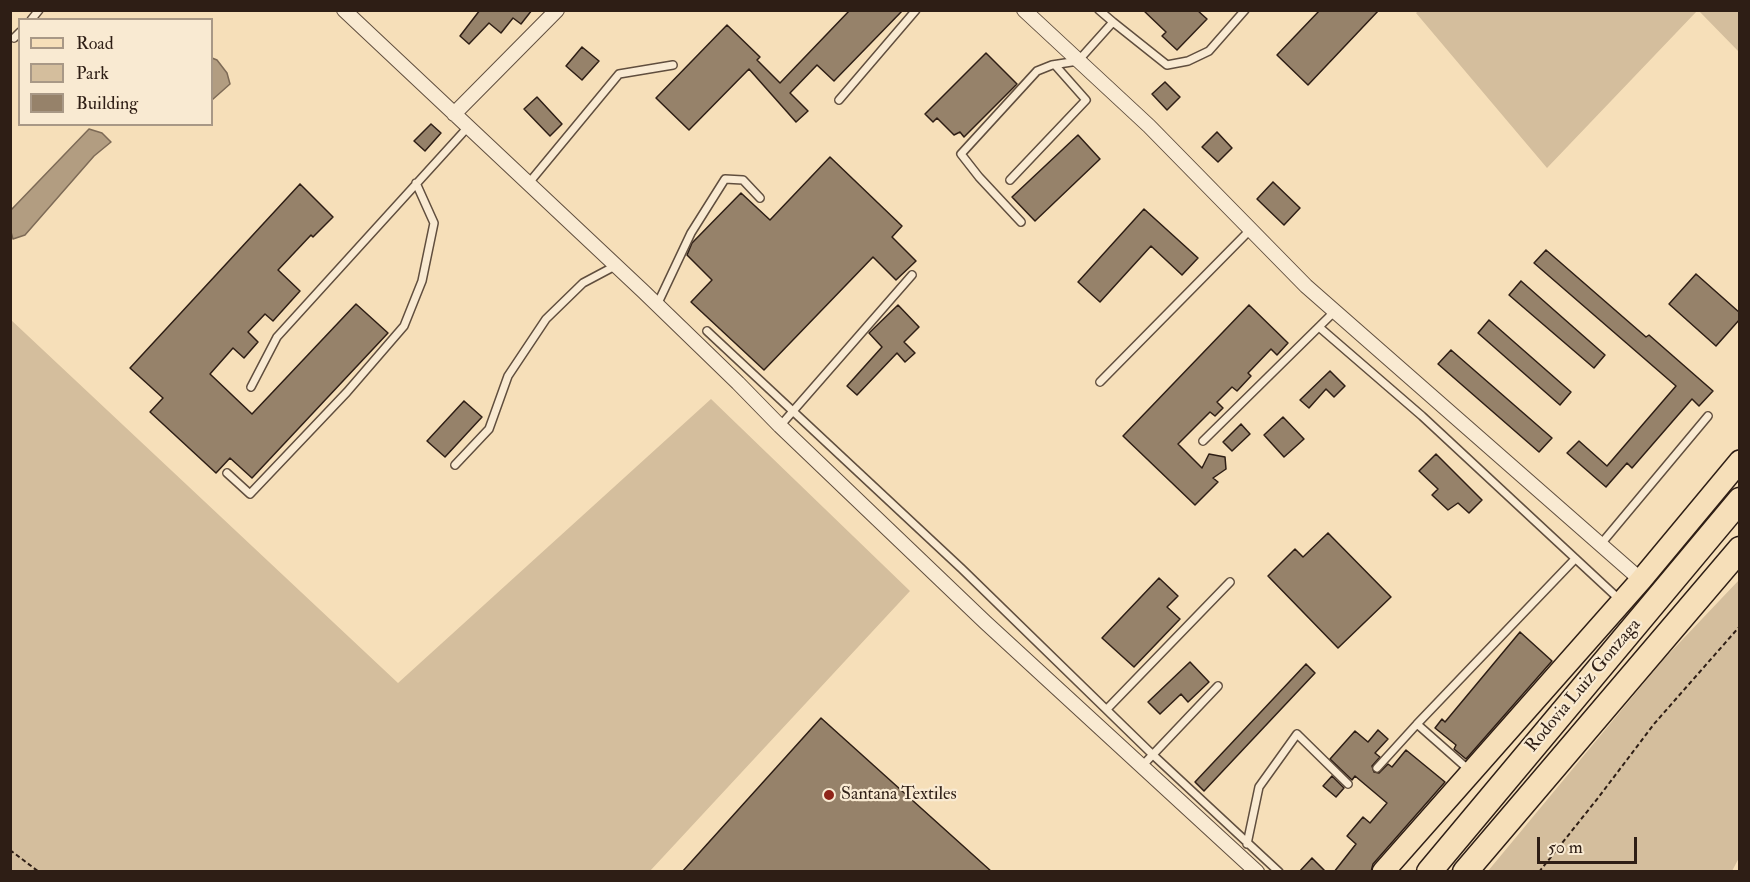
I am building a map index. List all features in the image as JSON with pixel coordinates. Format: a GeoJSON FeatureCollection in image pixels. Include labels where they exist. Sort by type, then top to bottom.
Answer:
{"type":"FeatureCollection","features":[{"type":"Feature","properties":{"kind":"highway","name":"Rodovia Luiz Gonzaga"},"geometry":{"type":"LineString","coordinates":[[1430,872],[1740,500]]}},
{"type":"Feature","properties":{"kind":"highway","name":"Rodovia Luiz Gonzaga"},"geometry":{"type":"LineString","coordinates":[[1465,872],[1740,549]]}},
{"type":"Feature","properties":{"kind":"main road"},"geometry":{"type":"LineString","coordinates":[[1383,872],[1622,602],[1740,461]]}},
{"type":"Feature","properties":{"kind":"street"},"geometry":{"type":"LineString","coordinates":[[344,10],[657,305],[985,622],[1147,760],[1257,872]]}},
{"type":"Feature","properties":{"kind":"street"},"geometry":{"type":"LineString","coordinates":[[454,114],[557,10]]}},
{"type":"Feature","properties":{"kind":"street"},"geometry":{"type":"LineString","coordinates":[[1024,10],[1149,126],[1306,286],[1641,580]]}},
{"type":"Feature","properties":{"kind":"lane"},"geometry":{"type":"LineString","coordinates":[[839,100],[916,10]]}},
{"type":"Feature","properties":{"kind":"lane"},"geometry":{"type":"LineString","coordinates":[[1099,10],[1167,65],[1188,61],[1209,51],[1245,10]]}},
{"type":"Feature","properties":{"kind":"lane"},"geometry":{"type":"LineString","coordinates":[[1021,222],[961,154],[1037,71],[1078,61],[1113,22]]}},
{"type":"Feature","properties":{"kind":"lane"},"geometry":{"type":"LineString","coordinates":[[14,38],[18,34]]}},
{"type":"Feature","properties":{"kind":"lane"},"geometry":{"type":"LineString","coordinates":[[528,184],[619,74],[673,65]]}},
{"type":"Feature","properties":{"kind":"lane"},"geometry":{"type":"LineString","coordinates":[[1010,180],[1086,100],[1055,65]]}},
{"type":"Feature","properties":{"kind":"lane"},"geometry":{"type":"LineString","coordinates":[[251,387],[277,337],[468,127]]}},
{"type":"Feature","properties":{"kind":"lane"},"geometry":{"type":"LineString","coordinates":[[657,305],[691,233],[725,179],[743,180],[760,198]]}},
{"type":"Feature","properties":{"kind":"lane"},"geometry":{"type":"LineString","coordinates":[[226,473],[250,494],[347,392],[404,326],[422,281],[434,223],[416,183]]}},
{"type":"Feature","properties":{"kind":"lane"},"geometry":{"type":"LineString","coordinates":[[1100,382],[1250,230]]}},
{"type":"Feature","properties":{"kind":"lane"},"geometry":{"type":"LineString","coordinates":[[455,465],[489,429],[508,376],[546,319],[583,283],[615,266]]}},
{"type":"Feature","properties":{"kind":"lane"},"geometry":{"type":"LineString","coordinates":[[780,426],[912,275]]}},
{"type":"Feature","properties":{"kind":"lane"},"geometry":{"type":"LineString","coordinates":[[1203,441],[1335,310]]}},
{"type":"Feature","properties":{"kind":"lane"},"geometry":{"type":"LineString","coordinates":[[1318,327],[1422,416],[1622,602]]}},
{"type":"Feature","properties":{"kind":"lane"},"geometry":{"type":"LineString","coordinates":[[707,331],[962,569],[1107,709],[1147,760],[1279,872]]}},
{"type":"Feature","properties":{"kind":"lane"},"geometry":{"type":"LineString","coordinates":[[1601,544],[1708,416]]}},
{"type":"Feature","properties":{"kind":"lane"},"geometry":{"type":"LineString","coordinates":[[1377,768],[1575,559]]}},
{"type":"Feature","properties":{"kind":"lane"},"geometry":{"type":"LineString","coordinates":[[1107,709],[1230,582]]}},
{"type":"Feature","properties":{"kind":"lane"},"geometry":{"type":"LineString","coordinates":[[1147,760],[1218,686]]}},
{"type":"Feature","properties":{"kind":"lane"},"geometry":{"type":"LineString","coordinates":[[1417,724],[1471,772]]}},
{"type":"Feature","properties":{"kind":"lane"},"geometry":{"type":"LineString","coordinates":[[1247,844],[1259,787],[1296,734],[1348,784]]}},
{"type":"Feature","properties":{"kind":"path"},"geometry":{"type":"LineString","coordinates":[[1539,872],[1654,724],[1740,626]]}},
{"type":"Feature","properties":{"kind":"path"},"geometry":{"type":"LineString","coordinates":[[10,850],[39,872]]}},
{"type":"Feature","properties":{"kind":"green space"},"geometry":{"type":"Polygon","coordinates":[[[1419,10],[1697,11],[1547,168],[1416,13],[1419,10]]]}},
{"type":"Feature","properties":{"kind":"green space"},"geometry":{"type":"Polygon","coordinates":[[[1699,11],[1739,11],[1739,52],[1699,11]]]}},
{"type":"Feature","properties":{"kind":"green space"},"geometry":{"type":"Polygon","coordinates":[[[10,319],[398,683],[711,399],[910,591],[650,871],[11,871],[10,319]]]}},
{"type":"Feature","properties":{"kind":"green space"},"geometry":{"type":"Polygon","coordinates":[[[1739,580],[1740,856],[1732,871],[1488,871],[1663,660],[1739,580]]]}},
{"type":"Feature","properties":{"kind":"shaded area"},"geometry":{"type":"Polygon","coordinates":[[[213,58],[227,73],[230,84],[213,99],[213,58]]]}},
{"type":"Feature","properties":{"kind":"shaded area"},"geometry":{"type":"Polygon","coordinates":[[[89,129],[102,133],[111,142],[94,156],[25,235],[13,239],[11,210],[89,129]]]}},
{"type":"Feature","properties":{"kind":"building"},"geometry":{"type":"Polygon","coordinates":[[[480,10],[532,10],[521,24],[513,18],[501,33],[489,23],[469,44],[460,36],[480,10]]]}},
{"type":"Feature","properties":{"kind":"building"},"geometry":{"type":"Polygon","coordinates":[[[850,10],[903,10],[834,81],[817,65],[790,93],[808,111],[796,122],[749,69],[689,130],[656,98],[727,25],[760,57],[757,60],[780,83],[850,10]]]}},
{"type":"Feature","properties":{"kind":"building"},"geometry":{"type":"Polygon","coordinates":[[[1143,10],[1197,10],[1207,19],[1177,50],[1162,36],[1166,32],[1143,10]]]}},
{"type":"Feature","properties":{"kind":"building"},"geometry":{"type":"Polygon","coordinates":[[[1320,10],[1379,10],[1308,85],[1277,55],[1320,10]]]}},
{"type":"Feature","properties":{"kind":"building"},"geometry":{"type":"Polygon","coordinates":[[[582,47],[599,61],[582,80],[566,66],[582,47]]]}},
{"type":"Feature","properties":{"kind":"building"},"geometry":{"type":"Polygon","coordinates":[[[986,53],[1017,84],[964,137],[960,132],[954,135],[937,118],[933,122],[925,114],[986,53]]]}},
{"type":"Feature","properties":{"kind":"building"},"geometry":{"type":"Polygon","coordinates":[[[1165,82],[1180,97],[1167,110],[1152,94],[1165,82]]]}},
{"type":"Feature","properties":{"kind":"building"},"geometry":{"type":"Polygon","coordinates":[[[537,97],[562,124],[550,136],[524,109],[537,97]]]}},
{"type":"Feature","properties":{"kind":"building"},"geometry":{"type":"Polygon","coordinates":[[[431,124],[441,133],[425,151],[414,141],[431,124]]]}},
{"type":"Feature","properties":{"kind":"building"},"geometry":{"type":"Polygon","coordinates":[[[1217,132],[1232,148],[1218,162],[1202,147],[1217,132]]]}},
{"type":"Feature","properties":{"kind":"building"},"geometry":{"type":"Polygon","coordinates":[[[1078,135],[1100,159],[1035,221],[1012,197],[1078,135]]]}},
{"type":"Feature","properties":{"kind":"building"},"geometry":{"type":"Polygon","coordinates":[[[830,157],[902,226],[892,237],[916,261],[896,280],[873,257],[764,370],[691,302],[712,280],[687,255],[692,243],[741,193],[770,220],[830,157]]]}},
{"type":"Feature","properties":{"kind":"building"},"geometry":{"type":"Polygon","coordinates":[[[1273,182],[1300,208],[1284,225],[1257,199],[1273,182]]]}},
{"type":"Feature","properties":{"kind":"building"},"geometry":{"type":"Polygon","coordinates":[[[300,184],[333,217],[313,237],[311,235],[278,270],[300,291],[273,321],[265,314],[248,332],[258,342],[244,358],[233,348],[210,374],[252,414],[356,304],[388,333],[252,478],[230,458],[216,473],[150,412],[163,398],[130,368],[300,184]]]}},
{"type":"Feature","properties":{"kind":"building"},"geometry":{"type":"Polygon","coordinates":[[[1144,209],[1198,258],[1182,275],[1151,246],[1100,302],[1078,282],[1144,209]]]}},
{"type":"Feature","properties":{"kind":"building"},"geometry":{"type":"Polygon","coordinates":[[[1546,250],[1646,337],[1649,335],[1713,391],[1699,406],[1692,399],[1632,468],[1627,463],[1606,487],[1567,453],[1579,441],[1607,466],[1676,386],[1534,263],[1546,250]]]}},
{"type":"Feature","properties":{"kind":"building"},"geometry":{"type":"Polygon","coordinates":[[[1696,274],[1740,313],[1740,319],[1716,346],[1669,304],[1696,274]]]}},
{"type":"Feature","properties":{"kind":"building"},"geometry":{"type":"Polygon","coordinates":[[[1521,281],[1605,355],[1594,368],[1509,295],[1521,281]]]}},
{"type":"Feature","properties":{"kind":"building"},"geometry":{"type":"Polygon","coordinates":[[[898,305],[919,327],[904,342],[915,353],[905,362],[897,353],[857,395],[847,386],[882,347],[869,333],[898,305]]]}},
{"type":"Feature","properties":{"kind":"building"},"geometry":{"type":"Polygon","coordinates":[[[1249,305],[1288,343],[1277,355],[1271,349],[1248,373],[1251,376],[1237,391],[1232,387],[1217,402],[1223,408],[1215,416],[1210,412],[1178,444],[1202,468],[1209,454],[1225,457],[1226,469],[1213,478],[1218,482],[1195,505],[1123,436],[1249,305]]]}},
{"type":"Feature","properties":{"kind":"building"},"geometry":{"type":"Polygon","coordinates":[[[1489,320],[1571,392],[1560,405],[1478,333],[1489,320]]]}},
{"type":"Feature","properties":{"kind":"building"},"geometry":{"type":"Polygon","coordinates":[[[1451,350],[1552,438],[1539,452],[1438,364],[1451,350]]]}},
{"type":"Feature","properties":{"kind":"building"},"geometry":{"type":"Polygon","coordinates":[[[1330,371],[1345,386],[1334,397],[1326,389],[1309,408],[1300,400],[1330,371]]]}},
{"type":"Feature","properties":{"kind":"building"},"geometry":{"type":"Polygon","coordinates":[[[464,401],[482,417],[445,457],[427,441],[464,401]]]}},
{"type":"Feature","properties":{"kind":"building"},"geometry":{"type":"Polygon","coordinates":[[[1283,417],[1304,439],[1284,457],[1264,435],[1283,417]]]}},
{"type":"Feature","properties":{"kind":"building"},"geometry":{"type":"Polygon","coordinates":[[[1241,424],[1250,434],[1232,451],[1223,442],[1241,424]]]}},
{"type":"Feature","properties":{"kind":"building"},"geometry":{"type":"Polygon","coordinates":[[[1436,454],[1482,500],[1469,513],[1458,503],[1448,510],[1432,495],[1438,489],[1419,471],[1436,454]]]}},
{"type":"Feature","properties":{"kind":"building"},"geometry":{"type":"Polygon","coordinates":[[[1328,533],[1391,597],[1338,648],[1268,576],[1295,549],[1303,557],[1328,533]]]}},
{"type":"Feature","properties":{"kind":"building"},"geometry":{"type":"Polygon","coordinates":[[[1159,578],[1178,596],[1167,607],[1180,619],[1134,667],[1102,638],[1159,578]]]}},
{"type":"Feature","properties":{"kind":"building"},"geometry":{"type":"Polygon","coordinates":[[[1520,632],[1552,661],[1466,759],[1454,749],[1456,745],[1435,728],[1442,719],[1445,722],[1520,632]]]}},
{"type":"Feature","properties":{"kind":"building"},"geometry":{"type":"Polygon","coordinates":[[[1190,662],[1209,682],[1188,702],[1181,694],[1160,714],[1148,702],[1190,662]]]}},
{"type":"Feature","properties":{"kind":"building"},"geometry":{"type":"Polygon","coordinates":[[[1306,664],[1315,673],[1204,791],[1195,782],[1306,664]]]}},
{"type":"Feature","properties":{"kind":"building","name":"Santana Textiles"},"geometry":{"type":"Polygon","coordinates":[[[821,718],[992,872],[682,872],[821,718]]]}},
{"type":"Feature","properties":{"kind":"building"},"geometry":{"type":"Polygon","coordinates":[[[1378,730],[1388,739],[1375,753],[1380,757],[1372,766],[1374,772],[1379,773],[1388,764],[1392,767],[1406,750],[1445,782],[1373,864],[1371,872],[1334,872],[1356,844],[1347,836],[1363,817],[1370,823],[1387,803],[1355,776],[1352,780],[1330,759],[1355,731],[1368,742],[1378,730]]]}},
{"type":"Feature","properties":{"kind":"building"},"geometry":{"type":"Polygon","coordinates":[[[1332,776],[1344,788],[1336,797],[1323,786],[1332,776]]]}},
{"type":"Feature","properties":{"kind":"building"},"geometry":{"type":"Polygon","coordinates":[[[1312,858],[1326,872],[1299,872],[1312,858]]]}},
{"type":"Feature","properties":{"kind":"place","name":"Santana Textiles"},"geometry":{"type":"Point","coordinates":[829,795]}}]}
